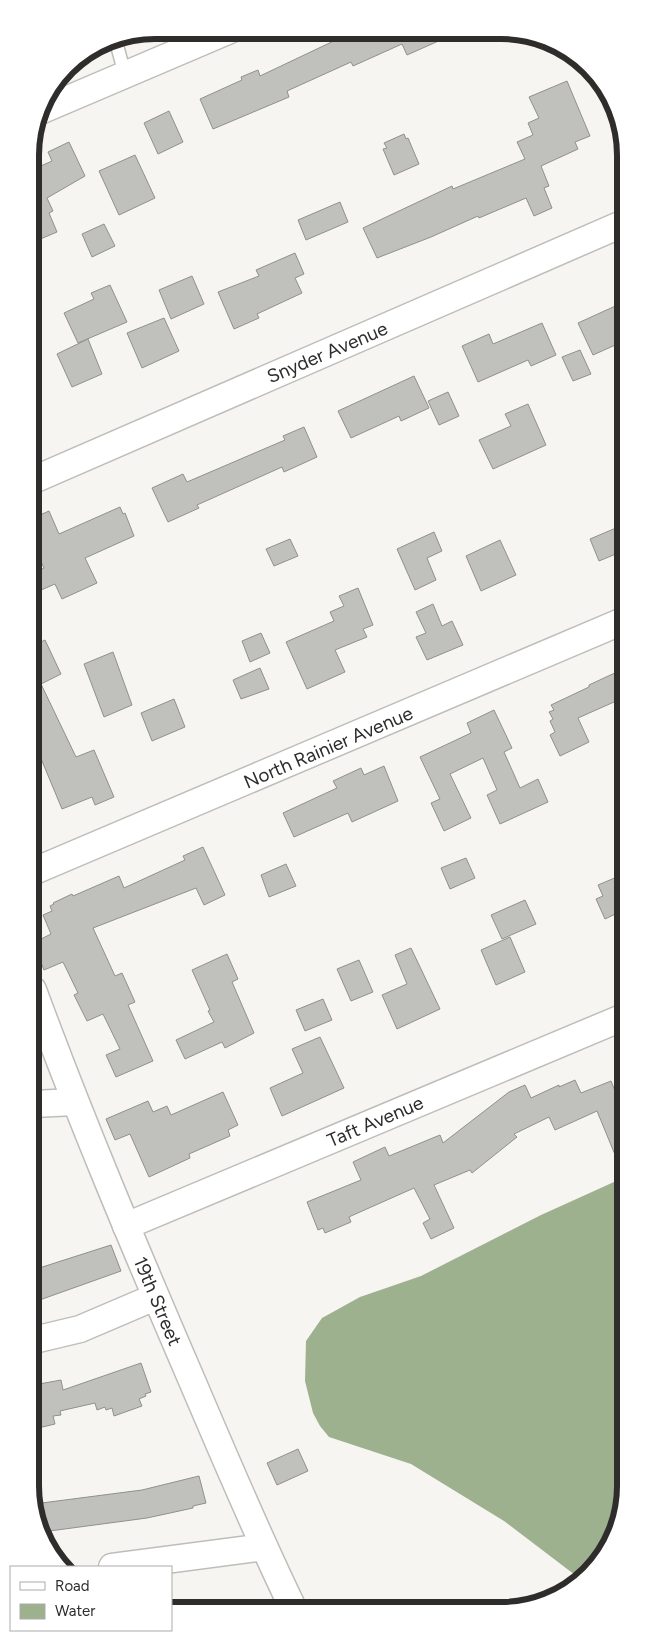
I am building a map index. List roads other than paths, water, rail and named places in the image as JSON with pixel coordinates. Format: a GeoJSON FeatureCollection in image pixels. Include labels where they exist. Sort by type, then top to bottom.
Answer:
{"type":"FeatureCollection","features":[{"type":"Feature","properties":{"kind":"street"},"geometry":{"type":"LineString","coordinates":[[50,106],[209,39]]}},
{"type":"Feature","properties":{"kind":"street","name":"Snyder Avenue"},"geometry":{"type":"LineString","coordinates":[[39,478],[617,226]]}},
{"type":"Feature","properties":{"kind":"street","name":"North Rainier Avenue"},"geometry":{"type":"LineString","coordinates":[[39,869],[617,624]]}},
{"type":"Feature","properties":{"kind":"street","name":"19th Street"},"geometry":{"type":"LineString","coordinates":[[39,1006],[75,1102],[155,1297],[264,1547],[290,1602]]}},
{"type":"Feature","properties":{"kind":"street","name":"Taft Avenue"},"geometry":{"type":"LineString","coordinates":[[126,1226],[617,1019]]}},
{"type":"Feature","properties":{"kind":"street"},"geometry":{"type":"LineString","coordinates":[[39,1104],[75,1102]]}},
{"type":"Feature","properties":{"kind":"street"},"geometry":{"type":"LineString","coordinates":[[39,1339],[80,1330],[155,1297]]}},
{"type":"Feature","properties":{"kind":"street"},"geometry":{"type":"LineString","coordinates":[[120,1566],[264,1547]]}},
{"type":"Feature","properties":{"kind":"lane"},"geometry":{"type":"LineString","coordinates":[[117,45],[124,75]]}},
{"type":"Feature","properties":{"kind":"water"},"geometry":{"type":"Polygon","coordinates":[[[617,1181],[617,1494],[613,1516],[605,1538],[589,1563],[575,1575],[504,1521],[411,1464],[329,1437],[313,1413],[305,1381],[306,1341],[322,1318],[360,1297],[421,1276],[541,1215],[617,1181]]]}}]}
